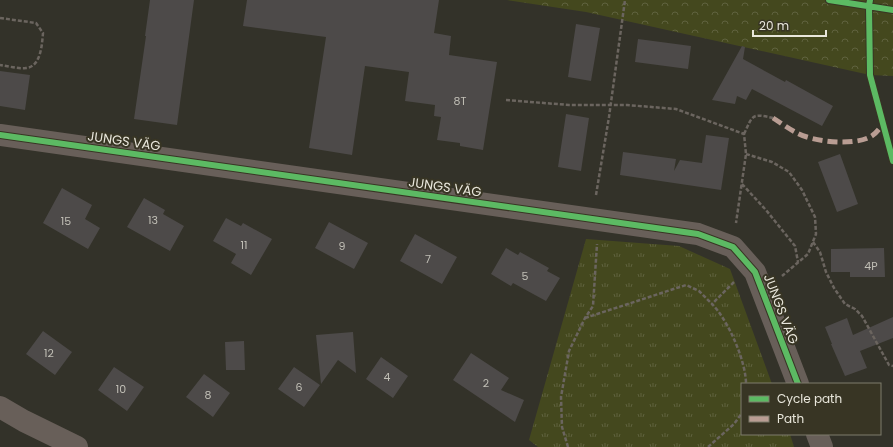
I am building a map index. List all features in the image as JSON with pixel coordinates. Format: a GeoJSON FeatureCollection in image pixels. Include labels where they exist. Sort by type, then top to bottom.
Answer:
{"type":"FeatureCollection","features":[{"type":"Feature","properties":{"kind":"street","name":"JUNGS VÄG"},"geometry":{"type":"LineString","coordinates":[[0,135],[698,234],[734,247],[755,272],[798,383]]}},
{"type":"Feature","properties":{"kind":"street"},"geometry":{"type":"LineString","coordinates":[[0,407],[77,447]]}},
{"type":"Feature","properties":{"kind":"street"},"geometry":{"type":"LineString","coordinates":[[817,435],[822,447]]}},
{"type":"Feature","properties":{"kind":"path"},"geometry":{"type":"LineString","coordinates":[[568,447],[562,427],[561,397],[569,351],[592,306],[596,219],[625,0]]}},
{"type":"Feature","properties":{"kind":"path"},"geometry":{"type":"LineString","coordinates":[[0,18],[36,23],[43,33],[41,51],[35,63],[27,68],[0,65]]}},
{"type":"Feature","properties":{"kind":"path"},"geometry":{"type":"LineString","coordinates":[[506,100],[569,105],[611,105],[676,110],[744,134]]}},
{"type":"Feature","properties":{"kind":"path"},"geometry":{"type":"LineString","coordinates":[[736,224],[746,154],[744,134],[752,117],[758,115],[773,118]]}},
{"type":"Feature","properties":{"kind":"path"},"geometry":{"type":"LineString","coordinates":[[746,154],[772,162],[789,172],[802,190],[815,217],[816,234],[808,254],[782,277]]}},
{"type":"Feature","properties":{"kind":"path"},"geometry":{"type":"LineString","coordinates":[[742,184],[766,210],[795,246],[798,263]]}},
{"type":"Feature","properties":{"kind":"path"},"geometry":{"type":"LineString","coordinates":[[813,242],[820,252],[826,272],[834,288],[845,304],[855,309],[862,316],[889,365],[893,366]]}},
{"type":"Feature","properties":{"kind":"path"},"geometry":{"type":"LineString","coordinates":[[712,304],[751,267]]}},
{"type":"Feature","properties":{"kind":"path"},"geometry":{"type":"LineString","coordinates":[[585,318],[686,285],[699,291],[720,312],[737,347],[746,373],[746,383]]}},
{"type":"Feature","properties":{"kind":"path"},"geometry":{"type":"LineString","coordinates":[[708,447],[734,424],[741,414]]}},
{"type":"Feature","properties":{"kind":"green space"},"geometry":{"type":"Polygon","coordinates":[[[507,0],[893,0],[893,76],[870,75],[586,12],[507,0]]]}},
{"type":"Feature","properties":{"kind":"green space"},"geometry":{"type":"Polygon","coordinates":[[[586,239],[679,246],[730,269],[772,383],[741,383],[741,435],[790,435],[794,447],[538,447],[529,440],[586,239]]]}},
{"type":"Feature","properties":{"kind":"building"},"geometry":{"type":"Polygon","coordinates":[[[150,0],[194,0],[177,125],[134,119],[150,0]]]}},
{"type":"Feature","properties":{"kind":"building"},"geometry":{"type":"Polygon","coordinates":[[[247,0],[439,0],[434,33],[451,36],[449,55],[497,62],[483,150],[460,146],[460,143],[437,140],[441,117],[434,116],[435,105],[405,101],[409,72],[365,66],[352,155],[309,148],[326,37],[243,26],[247,0]]]}},
{"type":"Feature","properties":{"kind":"building"},"geometry":{"type":"Polygon","coordinates":[[[576,24],[600,28],[591,81],[568,77],[576,24]]]}},
{"type":"Feature","properties":{"kind":"building"},"geometry":{"type":"Polygon","coordinates":[[[638,39],[691,46],[688,69],[635,62],[638,39]]]}},
{"type":"Feature","properties":{"kind":"building"},"geometry":{"type":"Polygon","coordinates":[[[742,46],[745,47],[743,59],[785,82],[786,80],[833,106],[822,126],[752,89],[746,100],[737,96],[735,104],[712,100],[742,46]]]}},
{"type":"Feature","properties":{"kind":"building"},"geometry":{"type":"Polygon","coordinates":[[[0,71],[30,75],[25,110],[0,106],[0,71]]]}},
{"type":"Feature","properties":{"kind":"building"},"geometry":{"type":"Polygon","coordinates":[[[566,114],[589,118],[581,171],[558,167],[566,114]]]}},
{"type":"Feature","properties":{"kind":"building"},"geometry":{"type":"Polygon","coordinates":[[[706,135],[729,138],[721,190],[620,175],[623,152],[676,159],[674,171],[680,160],[702,163],[706,135]]]}},
{"type":"Feature","properties":{"kind":"building"},"geometry":{"type":"Polygon","coordinates":[[[840,154],[858,204],[837,212],[818,162],[840,154]]]}},
{"type":"Feature","properties":{"kind":"building"},"geometry":{"type":"Polygon","coordinates":[[[62,188],[92,205],[85,219],[100,228],[88,249],[43,223],[62,188]]]}},
{"type":"Feature","properties":{"kind":"building"},"geometry":{"type":"Polygon","coordinates":[[[144,198],[165,210],[163,214],[184,226],[170,251],[127,227],[144,198]]]}},
{"type":"Feature","properties":{"kind":"building"},"geometry":{"type":"Polygon","coordinates":[[[226,218],[241,226],[243,223],[272,239],[251,275],[231,263],[236,254],[213,241],[226,218]]]}},
{"type":"Feature","properties":{"kind":"building"},"geometry":{"type":"Polygon","coordinates":[[[329,222],[368,243],[354,269],[315,248],[329,222]]]}},
{"type":"Feature","properties":{"kind":"building"},"geometry":{"type":"Polygon","coordinates":[[[415,234],[457,257],[442,284],[400,261],[415,234]]]}},
{"type":"Feature","properties":{"kind":"building"},"geometry":{"type":"Polygon","coordinates":[[[506,248],[518,255],[520,252],[549,268],[547,271],[560,278],[546,301],[513,283],[511,286],[491,274],[506,248]]]}},
{"type":"Feature","properties":{"kind":"building"},"geometry":{"type":"Polygon","coordinates":[[[884,248],[885,277],[850,277],[850,272],[831,272],[831,249],[884,248]]]}},
{"type":"Feature","properties":{"kind":"building"},"geometry":{"type":"Polygon","coordinates":[[[893,317],[893,338],[860,351],[867,368],[845,376],[825,327],[847,318],[853,335],[893,317]]]}},
{"type":"Feature","properties":{"kind":"building"},"geometry":{"type":"Polygon","coordinates":[[[43,331],[72,352],[55,375],[26,354],[43,331]]]}},
{"type":"Feature","properties":{"kind":"building"},"geometry":{"type":"Polygon","coordinates":[[[353,332],[356,373],[338,360],[321,384],[316,335],[353,332]]]}},
{"type":"Feature","properties":{"kind":"building"},"geometry":{"type":"Polygon","coordinates":[[[244,341],[245,370],[226,370],[225,342],[244,341]]]}},
{"type":"Feature","properties":{"kind":"building"},"geometry":{"type":"Polygon","coordinates":[[[471,353],[509,378],[501,390],[524,400],[515,422],[453,380],[471,353]]]}},
{"type":"Feature","properties":{"kind":"building"},"geometry":{"type":"Polygon","coordinates":[[[381,357],[408,376],[393,398],[366,379],[381,357]]]}},
{"type":"Feature","properties":{"kind":"building"},"geometry":{"type":"Polygon","coordinates":[[[114,367],[144,387],[127,411],[98,390],[114,367]]]}},
{"type":"Feature","properties":{"kind":"building"},"geometry":{"type":"Polygon","coordinates":[[[294,367],[320,385],[304,407],[278,389],[294,367]]]}},
{"type":"Feature","properties":{"kind":"building"},"geometry":{"type":"Polygon","coordinates":[[[204,374],[230,393],[213,417],[186,397],[204,374]]]}},
{"type":"Feature","properties":{"kind":"marked path"},"geometry":{"type":"LineString","coordinates":[[773,118],[804,136],[834,142],[863,140],[874,134],[883,124]]}},
{"type":"Feature","properties":{"kind":"cycle path"},"geometry":{"type":"LineString","coordinates":[[829,0],[893,10]]}},
{"type":"Feature","properties":{"kind":"cycle path"},"geometry":{"type":"LineString","coordinates":[[870,0],[870,75],[893,161]]}},
{"type":"Feature","properties":{"kind":"cycle path"},"geometry":{"type":"LineString","coordinates":[[0,135],[698,234],[733,247],[755,272],[798,383]]}}]}
